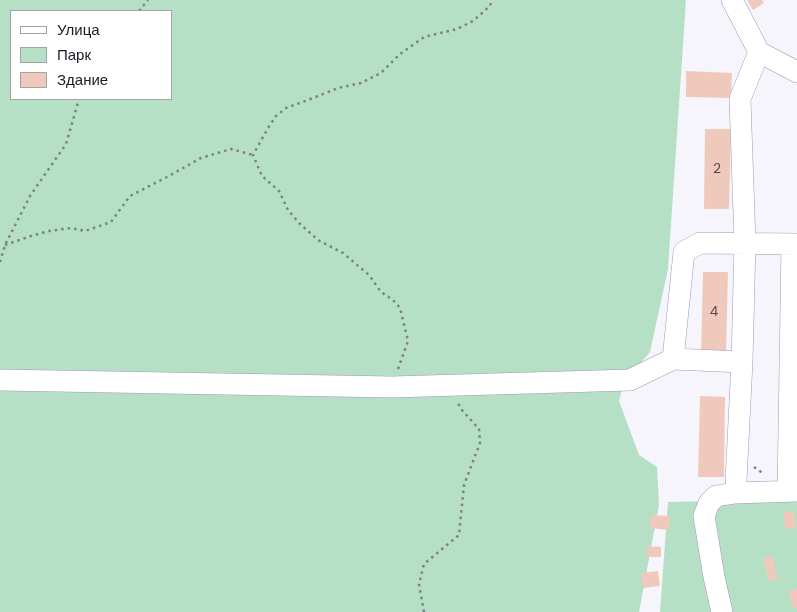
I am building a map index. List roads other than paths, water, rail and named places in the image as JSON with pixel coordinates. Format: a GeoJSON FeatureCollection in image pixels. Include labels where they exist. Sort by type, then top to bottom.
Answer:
{"type":"FeatureCollection","features":[{"type":"Feature","properties":{"kind":"street"},"geometry":{"type":"LineString","coordinates":[[732,0],[759,52],[797,72]]}},
{"type":"Feature","properties":{"kind":"street"},"geometry":{"type":"LineString","coordinates":[[735,487],[742,362],[745,243],[740,99],[759,52]]}},
{"type":"Feature","properties":{"kind":"street"},"geometry":{"type":"LineString","coordinates":[[674,360],[684,252],[700,243],[795,244],[792,491],[735,487],[716,496],[709,503],[704,516],[722,612]]}},
{"type":"Feature","properties":{"kind":"street"},"geometry":{"type":"LineString","coordinates":[[0,380],[392,387],[630,380],[674,360],[742,362]]}}]}
